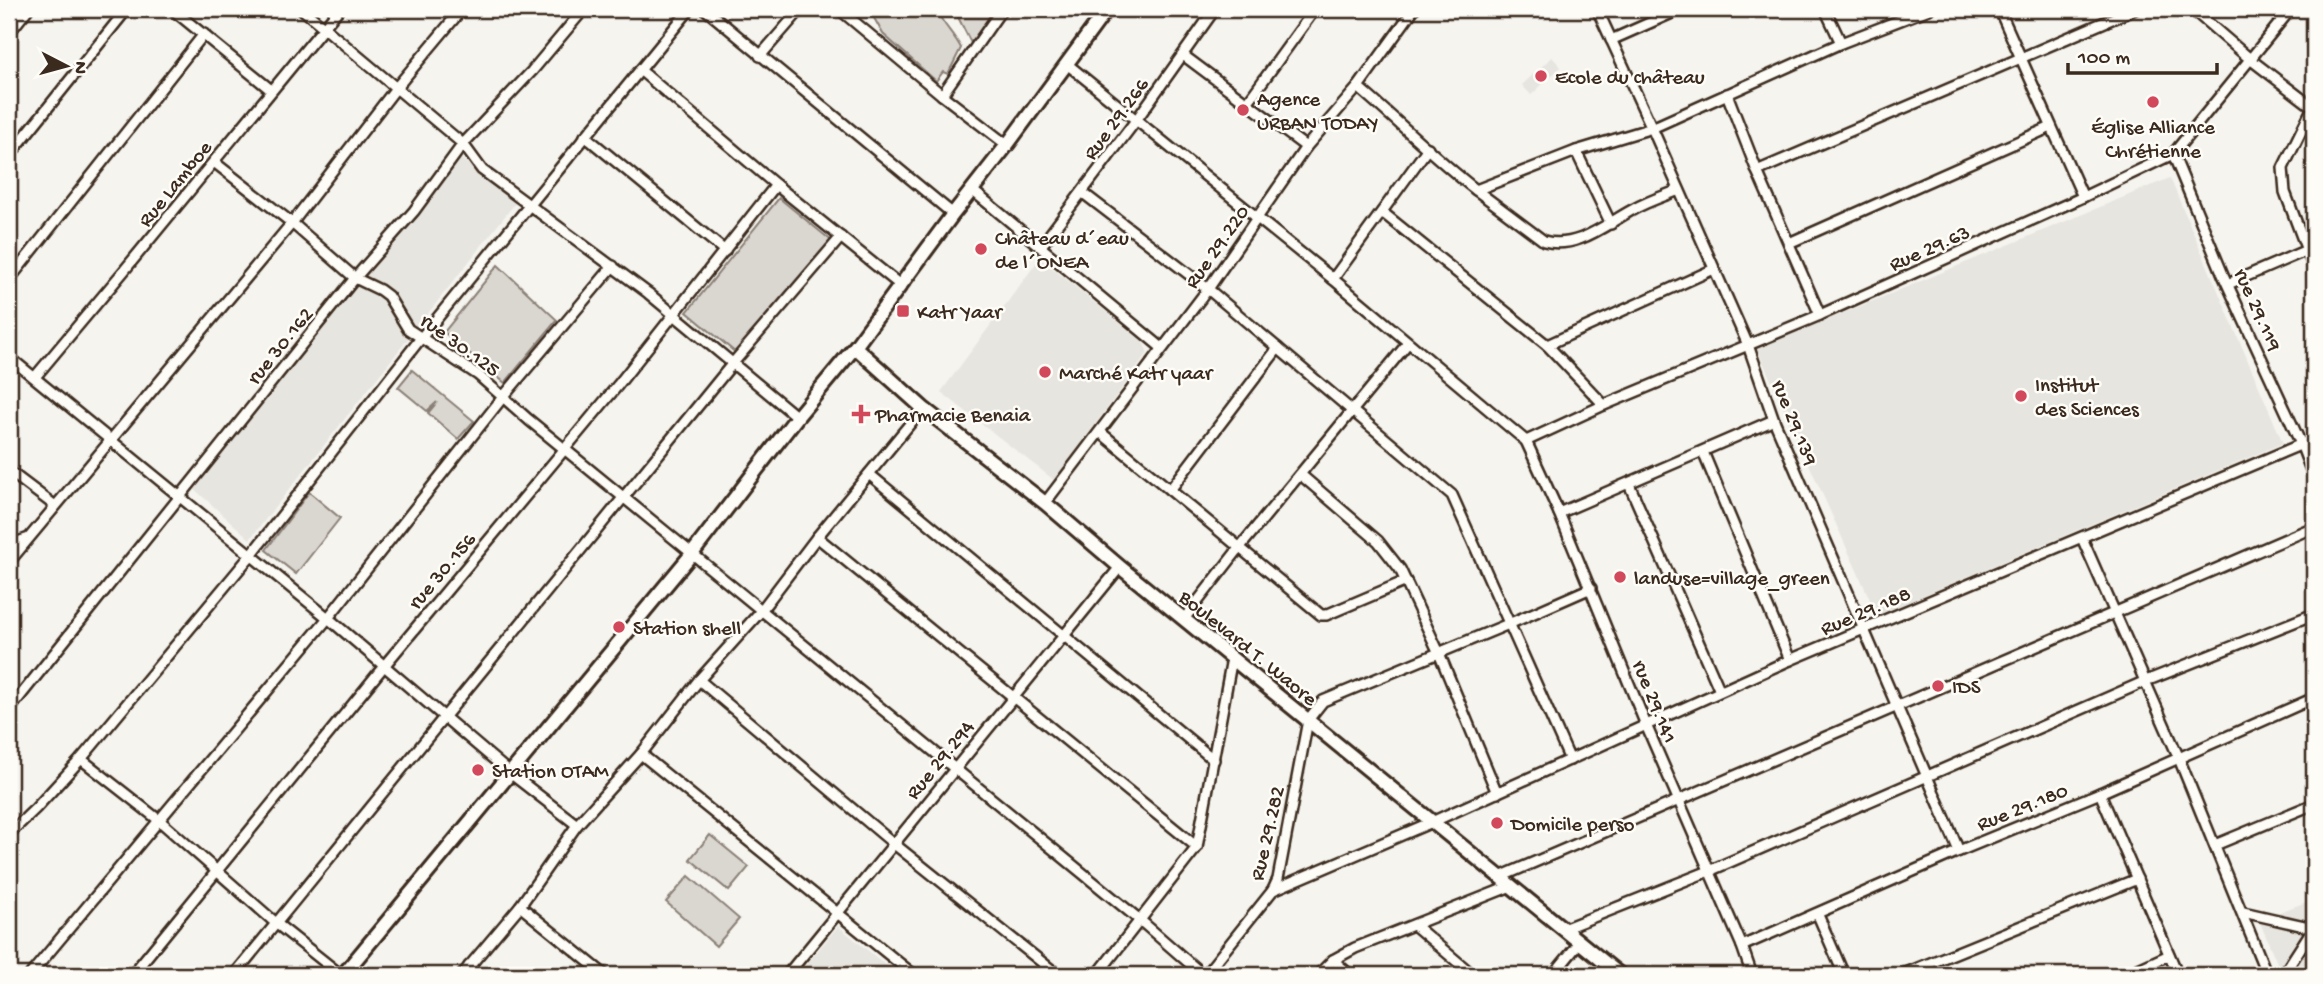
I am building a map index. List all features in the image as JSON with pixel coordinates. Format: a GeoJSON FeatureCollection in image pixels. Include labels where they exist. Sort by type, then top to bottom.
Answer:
{"type":"FeatureCollection","features":[{"type":"Feature","properties":{"kind":"street"},"geometry":{"type":"LineString","coordinates":[[9,33],[28,9]]}},
{"type":"Feature","properties":{"kind":"street"},"geometry":{"type":"LineString","coordinates":[[9,156],[127,9]]}},
{"type":"Feature","properties":{"kind":"street"},"geometry":{"type":"LineString","coordinates":[[172,9],[271,90]]}},
{"type":"Feature","properties":{"kind":"street"},"geometry":{"type":"LineString","coordinates":[[302,9],[463,144],[482,170],[613,266],[797,417]]}},
{"type":"Feature","properties":{"kind":"street","name":"Rue Lamboe"},"geometry":{"type":"LineString","coordinates":[[34,377],[339,9]]}},
{"type":"Feature","properties":{"kind":"street"},"geometry":{"type":"LineString","coordinates":[[9,562],[292,223],[396,88],[462,9]]}},
{"type":"Feature","properties":{"kind":"street","name":"rue 30.162"},"geometry":{"type":"LineString","coordinates":[[9,710],[355,278],[414,211],[463,144],[532,71],[584,9]]}},
{"type":"Feature","properties":{"kind":"street"},"geometry":{"type":"LineString","coordinates":[[9,834],[81,759],[251,555],[421,338],[690,9]]}},
{"type":"Feature","properties":{"kind":"street"},"geometry":{"type":"LineString","coordinates":[[705,9],[953,214]]}},
{"type":"Feature","properties":{"kind":"street"},"geometry":{"type":"LineString","coordinates":[[760,56],[801,9]]}},
{"type":"Feature","properties":{"kind":"street"},"geometry":{"type":"LineString","coordinates":[[839,9],[942,96],[1007,145]]}},
{"type":"Feature","properties":{"kind":"street"},"geometry":{"type":"LineString","coordinates":[[942,96],[1002,9]]}},
{"type":"Feature","properties":{"kind":"street"},"geometry":{"type":"LineString","coordinates":[[81,759],[160,821],[277,924],[342,975],[691,555],[797,417],[855,347],[1107,9]]}},
{"type":"Feature","properties":{"kind":"street","name":"Rue 29.266"},"geometry":{"type":"LineString","coordinates":[[1041,246],[1083,193],[1215,9]]}},
{"type":"Feature","properties":{"kind":"street"},"geometry":{"type":"LineString","coordinates":[[1247,103],[1315,9]]}},
{"type":"Feature","properties":{"kind":"street","name":"Rue 29.220"},"geometry":{"type":"LineString","coordinates":[[1045,503],[1208,289],[1306,147],[1358,87],[1414,9]]}},
{"type":"Feature","properties":{"kind":"street","name":"rue 29.139"},"geometry":{"type":"LineString","coordinates":[[1597,9],[1748,345],[1774,420],[1959,851]]}},
{"type":"Feature","properties":{"kind":"street"},"geometry":{"type":"LineString","coordinates":[[1611,40],[1681,9]]}},
{"type":"Feature","properties":{"kind":"street"},"geometry":{"type":"LineString","coordinates":[[1825,9],[1841,43]]}},
{"type":"Feature","properties":{"kind":"street"},"geometry":{"type":"LineString","coordinates":[[1476,191],[1576,151],[1652,128],[1841,43],[1929,9]]}},
{"type":"Feature","properties":{"kind":"street"},"geometry":{"type":"LineString","coordinates":[[1999,9],[2083,197]]}},
{"type":"Feature","properties":{"kind":"street"},"geometry":{"type":"LineString","coordinates":[[1757,171],[2134,9]]}},
{"type":"Feature","properties":{"kind":"street"},"geometry":{"type":"LineString","coordinates":[[2192,9],[2314,108],[2283,168],[2285,192],[2310,249],[2314,269]]}},
{"type":"Feature","properties":{"kind":"street","name":"Rue 29.63"},"geometry":{"type":"LineString","coordinates":[[1526,441],[1604,405],[1820,315],[2173,154],[2291,9]]}},
{"type":"Feature","properties":{"kind":"street"},"geometry":{"type":"LineString","coordinates":[[9,279],[204,34]]}},
{"type":"Feature","properties":{"kind":"street"},"geometry":{"type":"LineString","coordinates":[[1183,55],[1306,147]]}},
{"type":"Feature","properties":{"kind":"street"},"geometry":{"type":"LineString","coordinates":[[1067,64],[1526,441]]}},
{"type":"Feature","properties":{"kind":"street"},"geometry":{"type":"LineString","coordinates":[[640,70],[776,186],[900,285]]}},
{"type":"Feature","properties":{"kind":"street"},"geometry":{"type":"LineString","coordinates":[[1358,87],[1428,148],[1440,162],[1544,241],[1552,243],[1581,239],[1633,209],[1679,190]]}},
{"type":"Feature","properties":{"kind":"street"},"geometry":{"type":"LineString","coordinates":[[1727,94],[1757,171],[1820,315]]}},
{"type":"Feature","properties":{"kind":"street"},"geometry":{"type":"LineString","coordinates":[[1789,243],[2051,127]]}},
{"type":"Feature","properties":{"kind":"street"},"geometry":{"type":"LineString","coordinates":[[585,136],[725,251]]}},
{"type":"Feature","properties":{"kind":"street"},"geometry":{"type":"LineString","coordinates":[[9,138],[18,146]]}},
{"type":"Feature","properties":{"kind":"street"},"geometry":{"type":"LineString","coordinates":[[1332,279],[1428,148]]}},
{"type":"Feature","properties":{"kind":"street"},"geometry":{"type":"LineString","coordinates":[[1576,151],[1611,224]]}},
{"type":"Feature","properties":{"kind":"street","name":"rue 29.119"},"geometry":{"type":"LineString","coordinates":[[2173,154],[2314,478]]}},
{"type":"Feature","properties":{"kind":"street","name":"rue 30.125"},"geometry":{"type":"LineString","coordinates":[[214,162],[292,223],[355,278],[388,296],[408,329],[468,367],[691,555],[1204,975]]}},
{"type":"Feature","properties":{"kind":"street","name":"rue 30.156"},"geometry":{"type":"LineString","coordinates":[[132,975],[565,449],[776,186]]}},
{"type":"Feature","properties":{"kind":"street"},"geometry":{"type":"LineString","coordinates":[[972,190],[1162,348]]}},
{"type":"Feature","properties":{"kind":"street"},"geometry":{"type":"LineString","coordinates":[[1083,193],[1208,289],[1452,495],[1570,760]]}},
{"type":"Feature","properties":{"kind":"street"},"geometry":{"type":"LineString","coordinates":[[1382,212],[1546,345],[1604,405]]}},
{"type":"Feature","properties":{"kind":"street"},"geometry":{"type":"LineString","coordinates":[[234,975],[733,363],[841,237]]}},
{"type":"Feature","properties":{"kind":"street"},"geometry":{"type":"LineString","coordinates":[[2228,284],[2310,249]]}},
{"type":"Feature","properties":{"kind":"street"},"geometry":{"type":"LineString","coordinates":[[30,975],[328,618],[503,397],[613,266]]}},
{"type":"Feature","properties":{"kind":"street"},"geometry":{"type":"LineString","coordinates":[[1546,345],[1714,269]]}},
{"type":"Feature","properties":{"kind":"street"},"geometry":{"type":"LineString","coordinates":[[1184,619],[1408,343]]}},
{"type":"Feature","properties":{"kind":"street","name":"Boulevard T. Waore"},"geometry":{"type":"LineString","coordinates":[[855,347],[923,408],[1045,503],[1620,975]]}},
{"type":"Feature","properties":{"kind":"street"},"geometry":{"type":"LineString","coordinates":[[1170,491],[1278,348]]}},
{"type":"Feature","properties":{"kind":"street"},"geometry":{"type":"LineString","coordinates":[[9,356],[328,618],[510,773],[577,825]]}},
{"type":"Feature","properties":{"kind":"street"},"geometry":{"type":"LineString","coordinates":[[462,975],[520,906],[577,825],[760,611],[923,408]]}},
{"type":"Feature","properties":{"kind":"street"},"geometry":{"type":"LineString","coordinates":[[1559,513],[1774,420]]}},
{"type":"Feature","properties":{"kind":"street"},"geometry":{"type":"LineString","coordinates":[[1100,432],[1324,615],[1406,581]]}},
{"type":"Feature","properties":{"kind":"street","name":"Rue 29.188"},"geometry":{"type":"LineString","coordinates":[[1273,890],[1433,822],[1790,660],[2314,439]]}},
{"type":"Feature","properties":{"kind":"street","name":"rue 29.141"},"geometry":{"type":"LineString","coordinates":[[1526,441],[1591,588],[1646,726],[1742,946],[1752,975]]}},
{"type":"Feature","properties":{"kind":"street"},"geometry":{"type":"LineString","coordinates":[[1703,452],[1790,660]]}},
{"type":"Feature","properties":{"kind":"street"},"geometry":{"type":"LineString","coordinates":[[9,471],[54,505]]}},
{"type":"Feature","properties":{"kind":"street"},"geometry":{"type":"LineString","coordinates":[[869,474],[1214,760]]}},
{"type":"Feature","properties":{"kind":"street"},"geometry":{"type":"LineString","coordinates":[[1301,475],[1390,554],[1406,581],[1439,653],[1497,793]]}},
{"type":"Feature","properties":{"kind":"street"},"geometry":{"type":"LineString","coordinates":[[1629,484],[1720,691]]}},
{"type":"Feature","properties":{"kind":"street"},"geometry":{"type":"LineString","coordinates":[[1500,877],[2314,527]]}},
{"type":"Feature","properties":{"kind":"street"},"geometry":{"type":"LineString","coordinates":[[817,537],[1197,847]]}},
{"type":"Feature","properties":{"kind":"street"},"geometry":{"type":"LineString","coordinates":[[9,545],[28,538]]}},
{"type":"Feature","properties":{"kind":"street"},"geometry":{"type":"LineString","coordinates":[[2082,538],[2146,681],[2267,975]]}},
{"type":"Feature","properties":{"kind":"street","name":"Rue 29.294"},"geometry":{"type":"LineString","coordinates":[[787,975],[1120,567]]}},
{"type":"Feature","properties":{"kind":"street"},"geometry":{"type":"LineString","coordinates":[[1308,719],[1323,701],[1591,588]]}},
{"type":"Feature","properties":{"kind":"street"},"geometry":{"type":"LineString","coordinates":[[1563,929],[1928,777],[2146,681],[2314,614]]}},
{"type":"Feature","properties":{"kind":"street"},"geometry":{"type":"LineString","coordinates":[[1097,975],[1197,847],[1232,658]]}},
{"type":"Feature","properties":{"kind":"street"},"geometry":{"type":"LineString","coordinates":[[699,681],[1058,975]]}},
{"type":"Feature","properties":{"kind":"street","name":"Rue 29.180"},"geometry":{"type":"LineString","coordinates":[[1742,946],[2314,698]]}},
{"type":"Feature","properties":{"kind":"street","name":"Rue 29.282"},"geometry":{"type":"LineString","coordinates":[[1204,975],[1273,890],[1278,879],[1308,719]]}},
{"type":"Feature","properties":{"kind":"street"},"geometry":{"type":"LineString","coordinates":[[640,754],[914,975]]}},
{"type":"Feature","properties":{"kind":"street"},"geometry":{"type":"LineString","coordinates":[[2100,793],[2178,975]]}},
{"type":"Feature","properties":{"kind":"street"},"geometry":{"type":"LineString","coordinates":[[2215,845],[2314,804]]}},
{"type":"Feature","properties":{"kind":"street"},"geometry":{"type":"LineString","coordinates":[[1901,975],[2137,879]]}},
{"type":"Feature","properties":{"kind":"street"},"geometry":{"type":"LineString","coordinates":[[1318,975],[1334,960],[1355,948],[1511,886]]}},
{"type":"Feature","properties":{"kind":"street"},"geometry":{"type":"LineString","coordinates":[[520,906],[605,975]]}},
{"type":"Feature","properties":{"kind":"street"},"geometry":{"type":"LineString","coordinates":[[2243,912],[2314,927],[2283,975]]}},
{"type":"Feature","properties":{"kind":"street"},"geometry":{"type":"LineString","coordinates":[[1818,915],[1844,975]]}},
{"type":"Feature","properties":{"kind":"street"},"geometry":{"type":"LineString","coordinates":[[1414,925],[1473,975]]}},
{"type":"Feature","properties":{"kind":"street"},"geometry":{"type":"LineString","coordinates":[[1553,975],[1580,942]]}},
{"type":"Feature","properties":{"kind":"street"},"geometry":{"type":"LineString","coordinates":[[2125,975],[2169,955]]}},
{"type":"Feature","properties":{"kind":"street"},"geometry":{"type":"LineString","coordinates":[[1334,960],[1350,975]]}},
{"type":"Feature","properties":{"kind":"street"},"geometry":{"type":"LineString","coordinates":[[469,966],[480,975]]}},
{"type":"Feature","properties":{"kind":"shaded area"},"geometry":{"type":"Polygon","coordinates":[[[869,9],[936,9],[961,48],[948,74],[943,72],[936,81],[883,34],[869,9]]]}},
{"type":"Feature","properties":{"kind":"shaded area"},"geometry":{"type":"Polygon","coordinates":[[[954,9],[995,9],[971,43],[954,9]]]}},
{"type":"Feature","properties":{"kind":"shaded area","name":"Ecole du château"},"geometry":{"type":"Polygon","coordinates":[[[1552,57],[1561,67],[1531,95],[1522,85],[1552,57]]]}},
{"type":"Feature","properties":{"kind":"shaded area"},"geometry":{"type":"Polygon","coordinates":[[[460,158],[516,202],[250,539],[192,487],[460,158]]]}},
{"type":"Feature","properties":{"kind":"shaded area","name":"Institut des Sciences"},"geometry":{"type":"Polygon","coordinates":[[[2170,178],[2283,443],[1877,615],[1757,349],[2170,178]]]}},
{"type":"Feature","properties":{"kind":"shaded area"},"geometry":{"type":"Polygon","coordinates":[[[779,198],[833,242],[736,353],[687,312],[779,198]]]}},
{"type":"Feature","properties":{"kind":"shaded area","name":"Marché Katr yaar"},"geometry":{"type":"Polygon","coordinates":[[[1040,258],[1143,342],[1148,353],[1054,480],[941,392],[1040,258]]]}},
{"type":"Feature","properties":{"kind":"shaded area"},"geometry":{"type":"Polygon","coordinates":[[[498,265],[557,320],[505,383],[444,332],[498,265]]]}},
{"type":"Feature","properties":{"kind":"shaded area"},"geometry":{"type":"Polygon","coordinates":[[[412,370],[474,421],[458,439],[428,413],[437,402],[427,411],[398,387],[412,370]]]}},
{"type":"Feature","properties":{"kind":"shaded area"},"geometry":{"type":"Polygon","coordinates":[[[309,492],[340,518],[296,574],[266,550],[309,492]]]}},
{"type":"Feature","properties":{"kind":"shaded area"},"geometry":{"type":"Polygon","coordinates":[[[710,835],[749,867],[729,891],[690,859],[710,835]]]}},
{"type":"Feature","properties":{"kind":"shaded area"},"geometry":{"type":"Polygon","coordinates":[[[689,876],[739,919],[716,946],[666,902],[689,876]]]}},
{"type":"Feature","properties":{"kind":"shaded area"},"geometry":{"type":"Polygon","coordinates":[[[2314,899],[2314,975],[2282,975],[2259,920],[2314,899]]]}},
{"type":"Feature","properties":{"kind":"shaded area"},"geometry":{"type":"Polygon","coordinates":[[[838,926],[898,975],[798,975],[838,926]]]}},
{"type":"Feature","properties":{"kind":"place","name":"Ecole du château"},"geometry":{"type":"Point","coordinates":[1541,76]}},
{"type":"Feature","properties":{"kind":"place","name":"Église Alliance Chrétienne"},"geometry":{"type":"Point","coordinates":[2153,102]}},
{"type":"Feature","properties":{"kind":"place","name":"Agence URBAN TODAY"},"geometry":{"type":"Point","coordinates":[1243,110]}},
{"type":"Feature","properties":{"kind":"place","name":"Château d´eau de l´ONEA"},"geometry":{"type":"Point","coordinates":[981,249]}},
{"type":"Feature","properties":{"kind":"place","name":"Katr Yaar"},"geometry":{"type":"Point","coordinates":[903,311]}},
{"type":"Feature","properties":{"kind":"place","name":"Marché Katr yaar"},"geometry":{"type":"Point","coordinates":[1045,372]}},
{"type":"Feature","properties":{"kind":"place","name":"Institut des Sciences"},"geometry":{"type":"Point","coordinates":[2021,396]}},
{"type":"Feature","properties":{"kind":"place","name":"Pharmacie Benaia"},"geometry":{"type":"Point","coordinates":[861,414]}},
{"type":"Feature","properties":{"kind":"place","name":"landuse=village_green"},"geometry":{"type":"Point","coordinates":[1620,577]}},
{"type":"Feature","properties":{"kind":"place","name":"Station shell"},"geometry":{"type":"Point","coordinates":[619,627]}},
{"type":"Feature","properties":{"kind":"place","name":"IDS"},"geometry":{"type":"Point","coordinates":[1938,686]}},
{"type":"Feature","properties":{"kind":"place","name":"Station OTAM"},"geometry":{"type":"Point","coordinates":[478,770]}},
{"type":"Feature","properties":{"kind":"place","name":"Domicile perso"},"geometry":{"type":"Point","coordinates":[1497,823]}}]}
